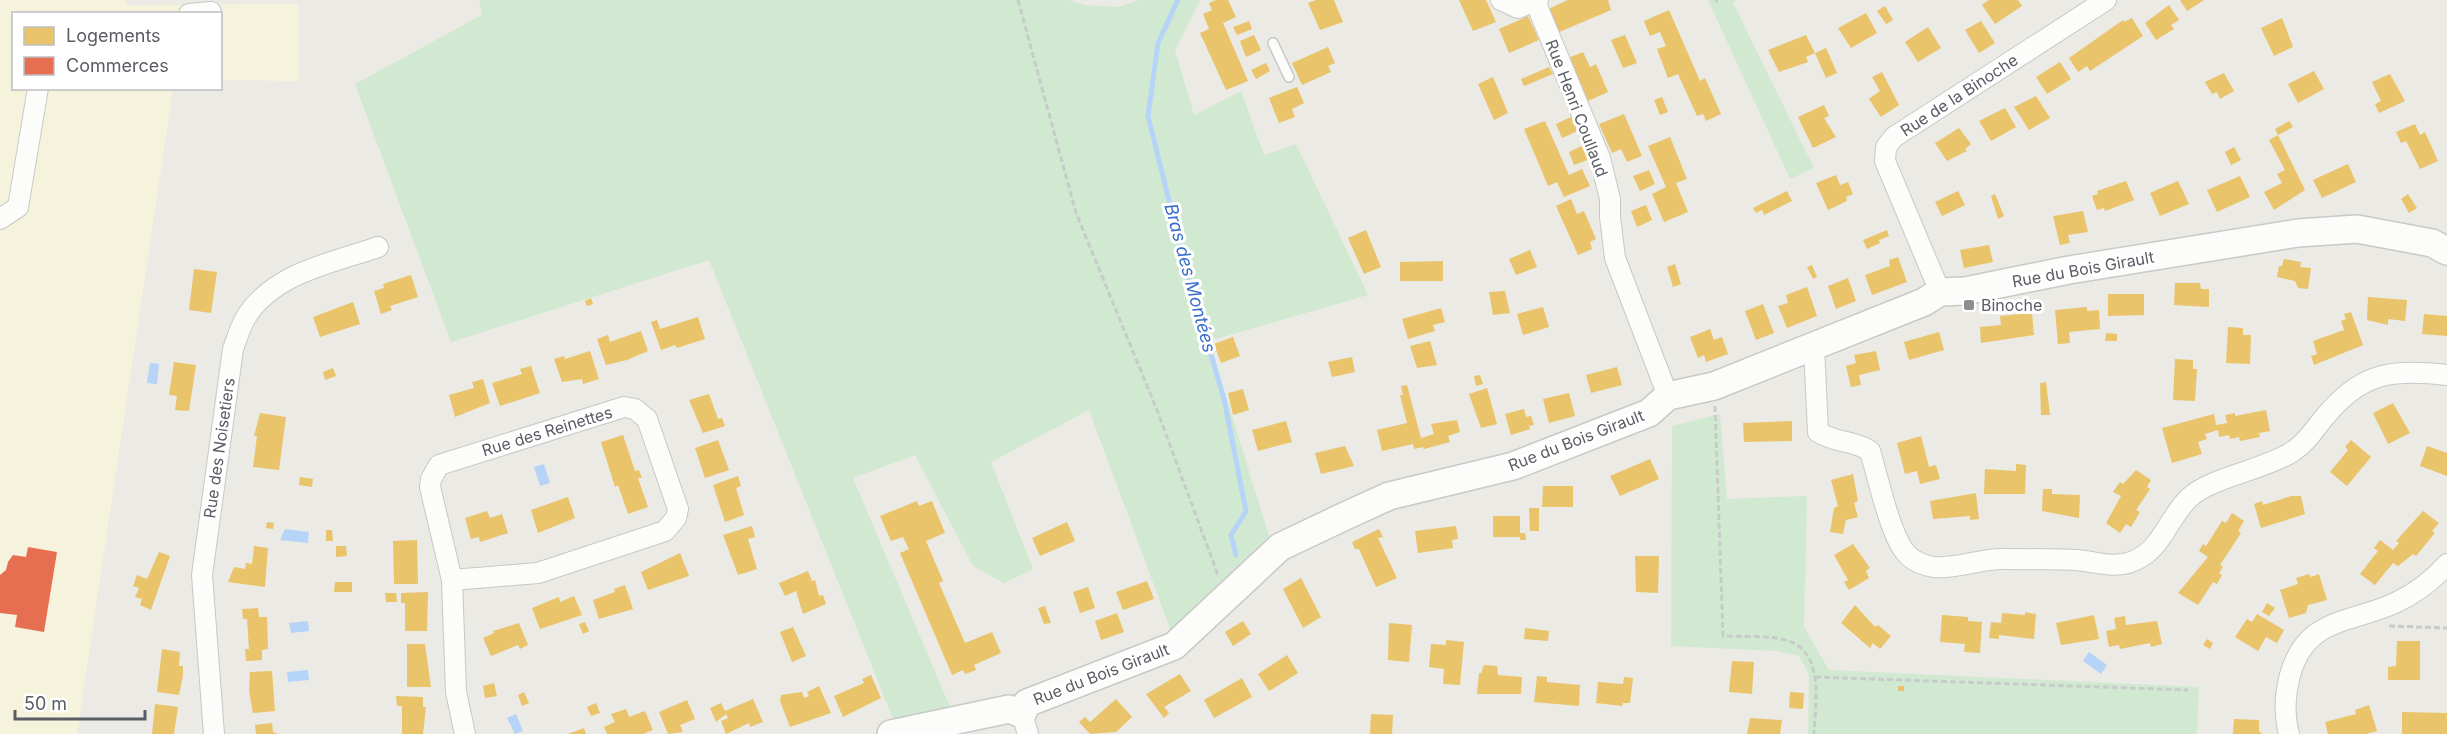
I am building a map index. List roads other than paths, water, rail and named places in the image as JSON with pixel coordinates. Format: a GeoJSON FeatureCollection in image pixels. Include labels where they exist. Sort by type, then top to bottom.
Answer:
{"type":"FeatureCollection","features":[{"type":"Feature","properties":{"kind":"street"},"geometry":{"type":"LineString","coordinates":[[1501,0],[1518,8],[1536,1]]}},
{"type":"Feature","properties":{"kind":"street","name":"Rue de la Binoche"},"geometry":{"type":"LineString","coordinates":[[1940,292],[1885,161],[1886,147],[1894,137],[2106,0]]}},
{"type":"Feature","properties":{"kind":"street","name":"Rue Henri Coullaud"},"geometry":{"type":"LineString","coordinates":[[1536,1],[1600,158],[1610,200],[1615,258],[1668,396]]}},
{"type":"Feature","properties":{"kind":"street"},"geometry":{"type":"LineString","coordinates":[[0,219],[18,207],[38,90]]}},
{"type":"Feature","properties":{"kind":"street","name":"Rue du Bois Girault"},"geometry":{"type":"LineString","coordinates":[[1025,724],[1027,703],[1174,646],[1280,547],[1343,517],[1389,496],[1513,466],[1649,413],[1668,396],[1714,386],[1924,302],[1940,292],[1965,291],[2069,270],[2298,233],[2357,229],[2389,233],[2432,243],[2447,251]]}},
{"type":"Feature","properties":{"kind":"street","name":"Rue des Noisetiers"},"geometry":{"type":"LineString","coordinates":[[214,734],[202,575],[233,349],[246,317],[257,302],[282,281],[378,247]]}},
{"type":"Feature","properties":{"kind":"street"},"geometry":{"type":"LineString","coordinates":[[1814,347],[1818,432],[1826,437],[1859,443],[1870,451],[1898,540],[1907,555],[1920,563],[1933,567],[1992,559],[2077,560],[2111,566],[2129,563],[2147,555],[2163,538],[2189,499],[2206,488],[2293,452],[2310,436],[2329,411],[2363,381],[2388,374],[2414,371],[2447,375]]}},
{"type":"Feature","properties":{"kind":"street","name":"Rue des Reinettes"},"geometry":{"type":"LineString","coordinates":[[452,580],[538,573],[665,531],[676,518],[678,509],[647,419],[635,409],[624,407],[439,465],[431,479],[430,487],[452,580],[456,692],[465,734]]}},
{"type":"Feature","properties":{"kind":"street"},"geometry":{"type":"LineString","coordinates":[[2289,734],[2285,719],[2287,688],[2298,654],[2310,639],[2328,626],[2395,603],[2418,590],[2447,564]]}},
{"type":"Feature","properties":{"kind":"street","name":"Rue du Bois Girault"},"geometry":{"type":"LineString","coordinates":[[891,734],[1009,709],[1025,724]]}},
{"type":"Feature","properties":{"kind":"lane"},"geometry":{"type":"LineString","coordinates":[[1273,43],[1289,77]]}},
{"type":"Feature","properties":{"kind":"water"},"geometry":{"type":"Polygon","coordinates":[[[150,363],[159,364],[157,384],[147,383],[150,363]]]}},
{"type":"Feature","properties":{"kind":"water"},"geometry":{"type":"Polygon","coordinates":[[[544,464],[550,483],[540,486],[534,467],[544,464]]]}},
{"type":"Feature","properties":{"kind":"water"},"geometry":{"type":"Polygon","coordinates":[[[285,529],[309,532],[308,543],[280,540],[285,529]]]}},
{"type":"Feature","properties":{"kind":"water"},"geometry":{"type":"Polygon","coordinates":[[[308,621],[309,631],[291,633],[289,623],[308,621]]]}},
{"type":"Feature","properties":{"kind":"water"},"geometry":{"type":"Polygon","coordinates":[[[2089,652],[2107,665],[2101,674],[2083,661],[2089,652]]]}},
{"type":"Feature","properties":{"kind":"water"},"geometry":{"type":"Polygon","coordinates":[[[308,670],[309,680],[288,682],[287,672],[308,670]]]}},
{"type":"Feature","properties":{"kind":"water"},"geometry":{"type":"Polygon","coordinates":[[[516,714],[523,731],[515,734],[507,718],[516,714]]]}},
{"type":"Feature","properties":{"kind":"waterway","name":"Bras des Montées"},"geometry":{"type":"LineString","coordinates":[[1178,0],[1158,43],[1148,116],[1185,265],[1224,399],[1246,511],[1231,535],[1236,555]]}},
{"type":"Feature","properties":{"kind":"place","name":"Binoche"},"geometry":{"type":"Point","coordinates":[1969,305]}}]}
